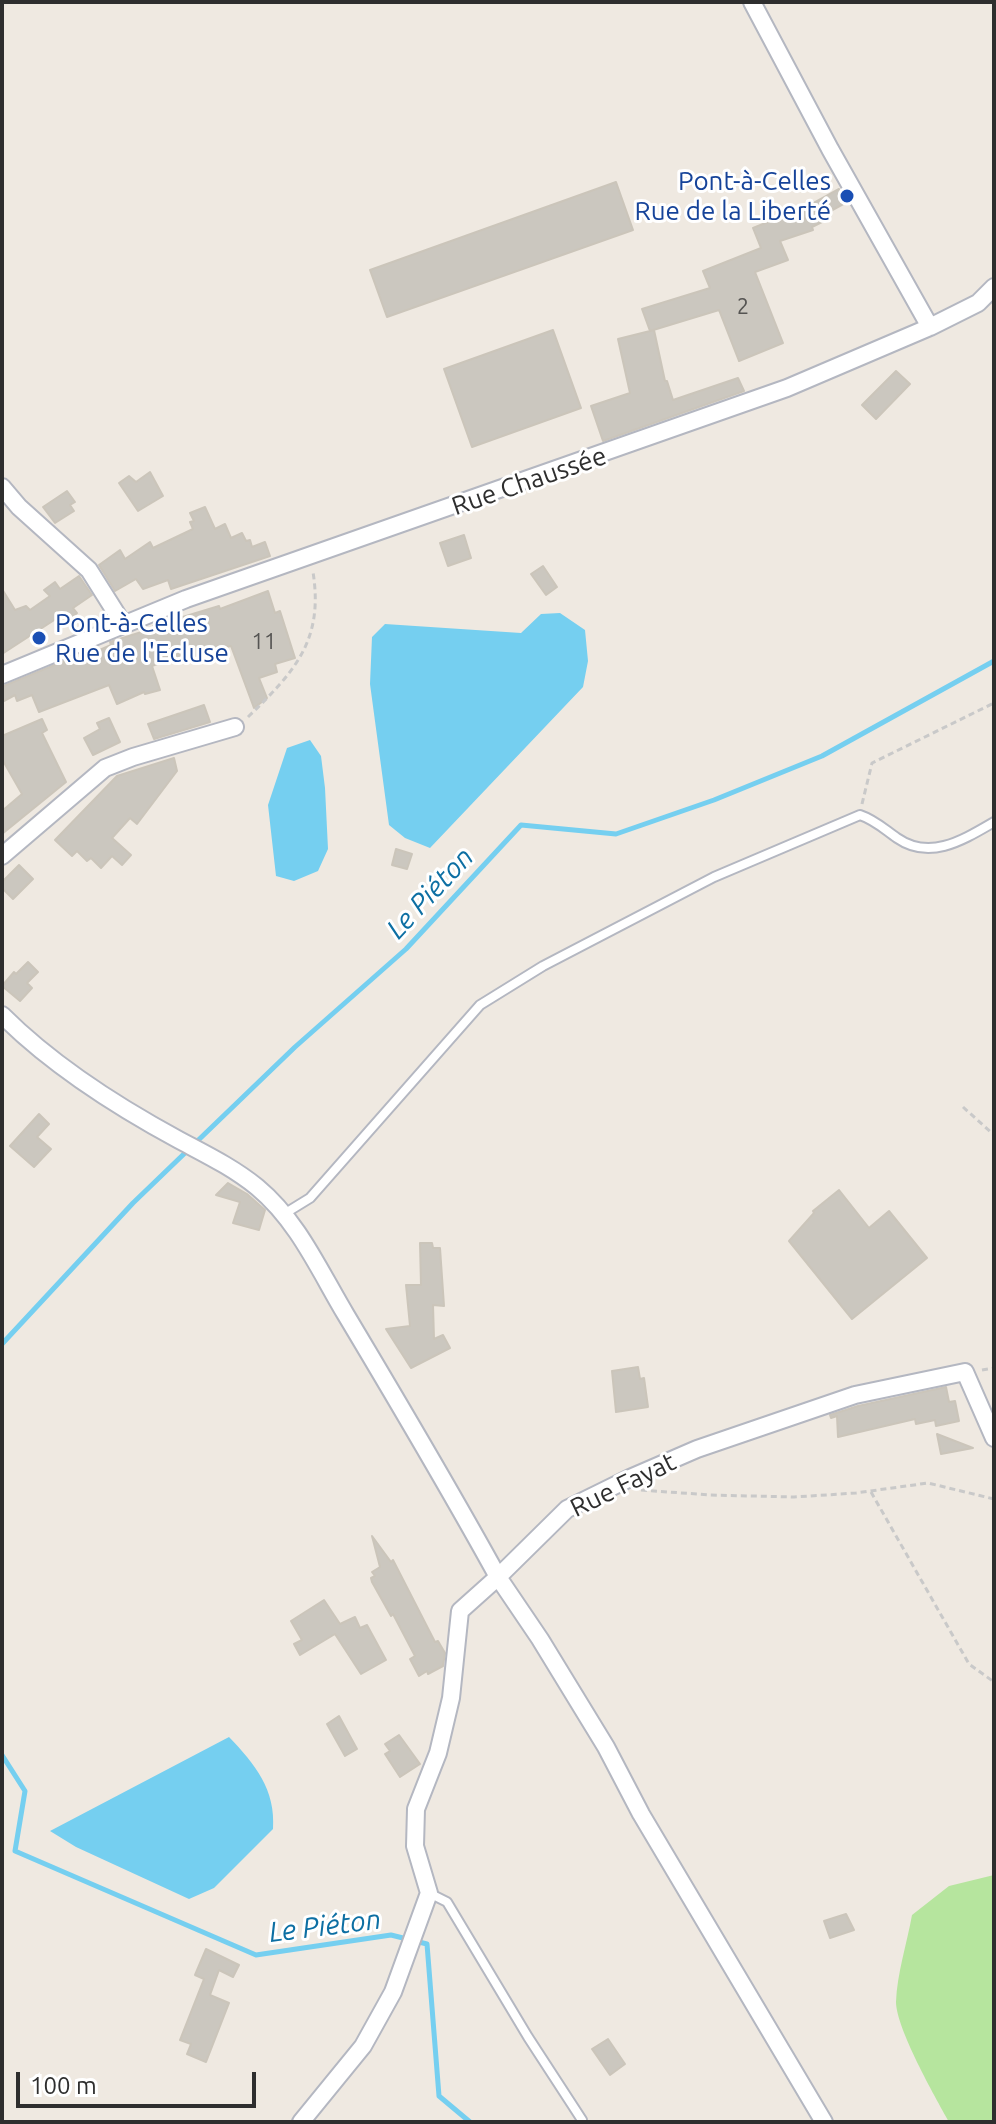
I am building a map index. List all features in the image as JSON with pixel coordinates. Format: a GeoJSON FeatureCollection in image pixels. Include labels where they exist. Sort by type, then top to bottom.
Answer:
{"type":"FeatureCollection","features":[{"type":"Feature","properties":{"kind":"street"},"geometry":{"type":"LineString","coordinates":[[752,2],[930,327]]}},
{"type":"Feature","properties":{"kind":"street","name":"Rue Chaussée"},"geometry":{"type":"LineString","coordinates":[[2,675],[186,599],[787,388],[930,327],[978,303],[994,287]]}},
{"type":"Feature","properties":{"kind":"street"},"geometry":{"type":"LineString","coordinates":[[2,487],[19,507],[89,570],[123,624]]}},
{"type":"Feature","properties":{"kind":"street"},"geometry":{"type":"LineString","coordinates":[[2,856],[105,768],[235,727]]}},
{"type":"Feature","properties":{"kind":"street"},"geometry":{"type":"LineString","coordinates":[[2,1015],[30,1043],[75,1076],[181,1141],[229,1166],[258,1188],[304,1240],[427,1448],[498,1577],[606,1747],[641,1814],[824,2122]]}},
{"type":"Feature","properties":{"kind":"street","name":"Rue Fayat"},"geometry":{"type":"LineString","coordinates":[[498,1577],[567,1509],[697,1449],[855,1395],[965,1372],[994,1438]]}},
{"type":"Feature","properties":{"kind":"street"},"geometry":{"type":"LineString","coordinates":[[301,2122],[363,2046],[393,1992],[429,1893],[415,1846],[416,1809],[438,1753],[448,1711],[460,1611],[498,1577]]}},
{"type":"Feature","properties":{"kind":"lane"},"geometry":{"type":"LineString","coordinates":[[283,1214],[310,1198],[480,1005],[543,966],[714,877],[860,815],[909,845],[927,850],[944,847],[994,822]]}},
{"type":"Feature","properties":{"kind":"lane"},"geometry":{"type":"LineString","coordinates":[[429,1893],[447,1902],[582,2120]]}},
{"type":"Feature","properties":{"kind":"path"},"geometry":{"type":"LineString","coordinates":[[235,727],[278,687],[309,644],[314,612],[310,557]]}},
{"type":"Feature","properties":{"kind":"path"},"geometry":{"type":"LineString","coordinates":[[860,815],[872,763],[994,703]]}},
{"type":"Feature","properties":{"kind":"path"},"geometry":{"type":"LineString","coordinates":[[963,1107],[994,1135]]}},
{"type":"Feature","properties":{"kind":"path"},"geometry":{"type":"LineString","coordinates":[[638,1490],[794,1497],[928,1483],[994,1499]]}},
{"type":"Feature","properties":{"kind":"path"},"geometry":{"type":"LineString","coordinates":[[870,1491],[969,1664],[994,1682]]}},
{"type":"Feature","properties":{"kind":"green space"},"geometry":{"type":"Polygon","coordinates":[[[994,1875],[994,2122],[949,2122],[902,2028],[896,2002],[900,1970],[912,1915],[949,1886],[994,1875]]]}},
{"type":"Feature","properties":{"kind":"water"},"geometry":{"type":"Polygon","coordinates":[[[560,613],[585,630],[588,661],[583,687],[430,848],[405,838],[389,825],[370,684],[372,637],[385,624],[521,633],[541,614],[560,613]]]}},
{"type":"Feature","properties":{"kind":"water"},"geometry":{"type":"Polygon","coordinates":[[[310,740],[321,756],[328,849],[318,871],[294,881],[276,876],[268,805],[287,748],[310,740]]]}},
{"type":"Feature","properties":{"kind":"water"},"geometry":{"type":"Polygon","coordinates":[[[229,1737],[262,1778],[271,1802],[273,1829],[214,1888],[189,1899],[76,1847],[50,1831],[229,1737]]]}},
{"type":"Feature","properties":{"kind":"building"},"geometry":{"type":"Polygon","coordinates":[[[616,182],[633,230],[387,317],[370,270],[616,182]]]}},
{"type":"Feature","properties":{"kind":"building"},"geometry":{"type":"Polygon","coordinates":[[[839,189],[847,202],[827,213],[830,218],[812,227],[813,230],[780,241],[788,260],[755,272],[783,343],[739,361],[719,310],[650,331],[642,309],[710,288],[703,271],[761,248],[753,228],[810,205],[839,189]]]}},
{"type":"Feature","properties":{"kind":"building"},"geometry":{"type":"Polygon","coordinates":[[[553,330],[581,408],[472,447],[444,369],[553,330]]]}},
{"type":"Feature","properties":{"kind":"building"},"geometry":{"type":"Polygon","coordinates":[[[654,330],[665,381],[673,400],[738,378],[744,391],[603,441],[591,406],[630,393],[618,339],[654,330]]]}},
{"type":"Feature","properties":{"kind":"building"},"geometry":{"type":"Polygon","coordinates":[[[896,371],[910,384],[876,419],[862,405],[896,371]]]}},
{"type":"Feature","properties":{"kind":"building"},"geometry":{"type":"Polygon","coordinates":[[[150,472],[163,496],[138,511],[119,483],[129,476],[136,482],[150,472]]]}},
{"type":"Feature","properties":{"kind":"building"},"geometry":{"type":"Polygon","coordinates":[[[67,491],[75,502],[70,505],[74,511],[55,523],[43,507],[67,491]]]}},
{"type":"Feature","properties":{"kind":"building"},"geometry":{"type":"Polygon","coordinates":[[[205,507],[215,529],[225,524],[231,538],[242,533],[246,541],[250,540],[252,547],[265,542],[270,556],[171,589],[168,580],[143,589],[136,579],[115,591],[99,565],[120,550],[125,559],[150,542],[153,548],[193,529],[190,522],[194,521],[190,513],[205,507]]]}},
{"type":"Feature","properties":{"kind":"building"},"geometry":{"type":"Polygon","coordinates":[[[464,535],[471,558],[448,566],[440,543],[464,535]]]}},
{"type":"Feature","properties":{"kind":"building"},"geometry":{"type":"Polygon","coordinates":[[[543,566],[557,587],[546,595],[531,574],[543,566]]]}},
{"type":"Feature","properties":{"kind":"building"},"geometry":{"type":"Polygon","coordinates":[[[79,576],[92,595],[73,608],[77,613],[70,619],[65,613],[2,654],[2,589],[15,610],[26,606],[30,610],[50,596],[44,590],[55,582],[60,589],[79,576]]]}},
{"type":"Feature","properties":{"kind":"building"},"geometry":{"type":"Polygon","coordinates":[[[268,591],[275,613],[280,611],[295,658],[275,664],[277,672],[259,678],[267,698],[254,708],[231,646],[200,653],[189,660],[176,662],[175,657],[152,666],[160,690],[144,692],[117,704],[109,685],[39,712],[32,695],[17,701],[15,695],[2,702],[2,687],[6,685],[69,659],[70,663],[111,645],[110,642],[153,626],[219,606],[220,609],[268,591]]]}},
{"type":"Feature","properties":{"kind":"building"},"geometry":{"type":"Polygon","coordinates":[[[204,705],[210,722],[154,739],[148,724],[204,705]]]}},
{"type":"Feature","properties":{"kind":"building"},"geometry":{"type":"Polygon","coordinates":[[[109,718],[120,742],[93,755],[84,738],[100,729],[97,723],[109,718]]]}},
{"type":"Feature","properties":{"kind":"building"},"geometry":{"type":"Polygon","coordinates":[[[42,719],[47,730],[42,733],[66,782],[2,834],[2,811],[22,794],[2,759],[2,736],[42,719]]]}},
{"type":"Feature","properties":{"kind":"building"},"geometry":{"type":"Polygon","coordinates":[[[174,758],[177,771],[137,824],[130,818],[112,838],[131,855],[122,865],[112,856],[101,868],[77,851],[72,856],[55,840],[117,776],[174,758]]]}},
{"type":"Feature","properties":{"kind":"building"},"geometry":{"type":"Polygon","coordinates":[[[396,849],[412,854],[407,869],[392,865],[396,849]]]}},
{"type":"Feature","properties":{"kind":"building"},"geometry":{"type":"Polygon","coordinates":[[[19,865],[33,879],[13,899],[2,888],[2,882],[19,865]]]}},
{"type":"Feature","properties":{"kind":"building"},"geometry":{"type":"Polygon","coordinates":[[[28,962],[38,972],[27,983],[32,988],[20,1001],[2,986],[28,962]]]}},
{"type":"Feature","properties":{"kind":"building"},"geometry":{"type":"Polygon","coordinates":[[[39,1114],[49,1124],[37,1137],[51,1149],[34,1167],[10,1146],[39,1114]]]}},
{"type":"Feature","properties":{"kind":"building"},"geometry":{"type":"Polygon","coordinates":[[[228,1183],[265,1210],[259,1230],[233,1223],[240,1202],[216,1195],[228,1183]]]}},
{"type":"Feature","properties":{"kind":"building"},"geometry":{"type":"Polygon","coordinates":[[[839,1190],[869,1228],[889,1211],[927,1258],[852,1319],[789,1241],[813,1211],[839,1190]]]}},
{"type":"Feature","properties":{"kind":"building"},"geometry":{"type":"Polygon","coordinates":[[[420,1243],[432,1243],[433,1248],[440,1248],[444,1306],[433,1305],[434,1339],[443,1335],[450,1348],[411,1368],[386,1329],[410,1326],[406,1285],[421,1285],[420,1243]]]}},
{"type":"Feature","properties":{"kind":"building"},"geometry":{"type":"Polygon","coordinates":[[[638,1367],[640,1379],[644,1378],[648,1407],[616,1412],[612,1371],[638,1367]]]}},
{"type":"Feature","properties":{"kind":"building"},"geometry":{"type":"Polygon","coordinates":[[[946,1387],[949,1402],[955,1401],[959,1421],[936,1426],[935,1420],[916,1424],[915,1419],[838,1437],[837,1416],[831,1418],[830,1415],[858,1406],[946,1387]]]}},
{"type":"Feature","properties":{"kind":"building"},"geometry":{"type":"Polygon","coordinates":[[[937,1434],[973,1448],[941,1454],[937,1434]]]}},
{"type":"Feature","properties":{"kind":"building"},"geometry":{"type":"Polygon","coordinates":[[[372,1536],[391,1562],[393,1560],[435,1642],[438,1641],[445,1653],[443,1666],[428,1674],[427,1671],[419,1676],[410,1659],[415,1656],[372,1582],[371,1578],[375,1576],[372,1572],[380,1567],[372,1536]]]}},
{"type":"Feature","properties":{"kind":"building"},"geometry":{"type":"Polygon","coordinates":[[[324,1600],[340,1624],[355,1617],[360,1628],[367,1625],[386,1660],[361,1674],[335,1634],[300,1655],[294,1644],[302,1640],[291,1621],[324,1600]]]}},
{"type":"Feature","properties":{"kind":"building"},"geometry":{"type":"Polygon","coordinates":[[[339,1716],[357,1749],[345,1756],[327,1724],[339,1716]]]}},
{"type":"Feature","properties":{"kind":"building"},"geometry":{"type":"Polygon","coordinates":[[[399,1735],[420,1764],[400,1777],[385,1754],[390,1751],[385,1744],[399,1735]]]}},
{"type":"Feature","properties":{"kind":"building"},"geometry":{"type":"Polygon","coordinates":[[[846,1914],[854,1930],[830,1938],[824,1921],[846,1914]]]}},
{"type":"Feature","properties":{"kind":"building"},"geometry":{"type":"Polygon","coordinates":[[[206,1949],[239,1965],[233,1977],[219,1970],[210,1995],[229,2003],[206,2062],[187,2054],[191,2044],[180,2040],[204,1979],[195,1975],[206,1949]]]}},
{"type":"Feature","properties":{"kind":"building"},"geometry":{"type":"Polygon","coordinates":[[[608,2039],[625,2064],[610,2075],[592,2049],[608,2039]]]}},
{"type":"Feature","properties":{"kind":"waterway","name":"Le Piéton"},"geometry":{"type":"LineString","coordinates":[[2,1344],[133,1203],[295,1047],[406,949],[521,825],[616,834],[714,800],[822,756],[994,661]]}},
{"type":"Feature","properties":{"kind":"waterway","name":"Le Piéton"},"geometry":{"type":"LineString","coordinates":[[2,1755],[25,1791],[15,1851],[256,1955],[391,1935],[427,1944],[439,2096],[470,2122]]}},
{"type":"Feature","properties":{"kind":"place","name":"Pont-à-Celles Rue de la Liberté"},"geometry":{"type":"Point","coordinates":[847,196]}},
{"type":"Feature","properties":{"kind":"place","name":"Pont-à-Celles Rue de l'Ecluse"},"geometry":{"type":"Point","coordinates":[39,638]}}]}
